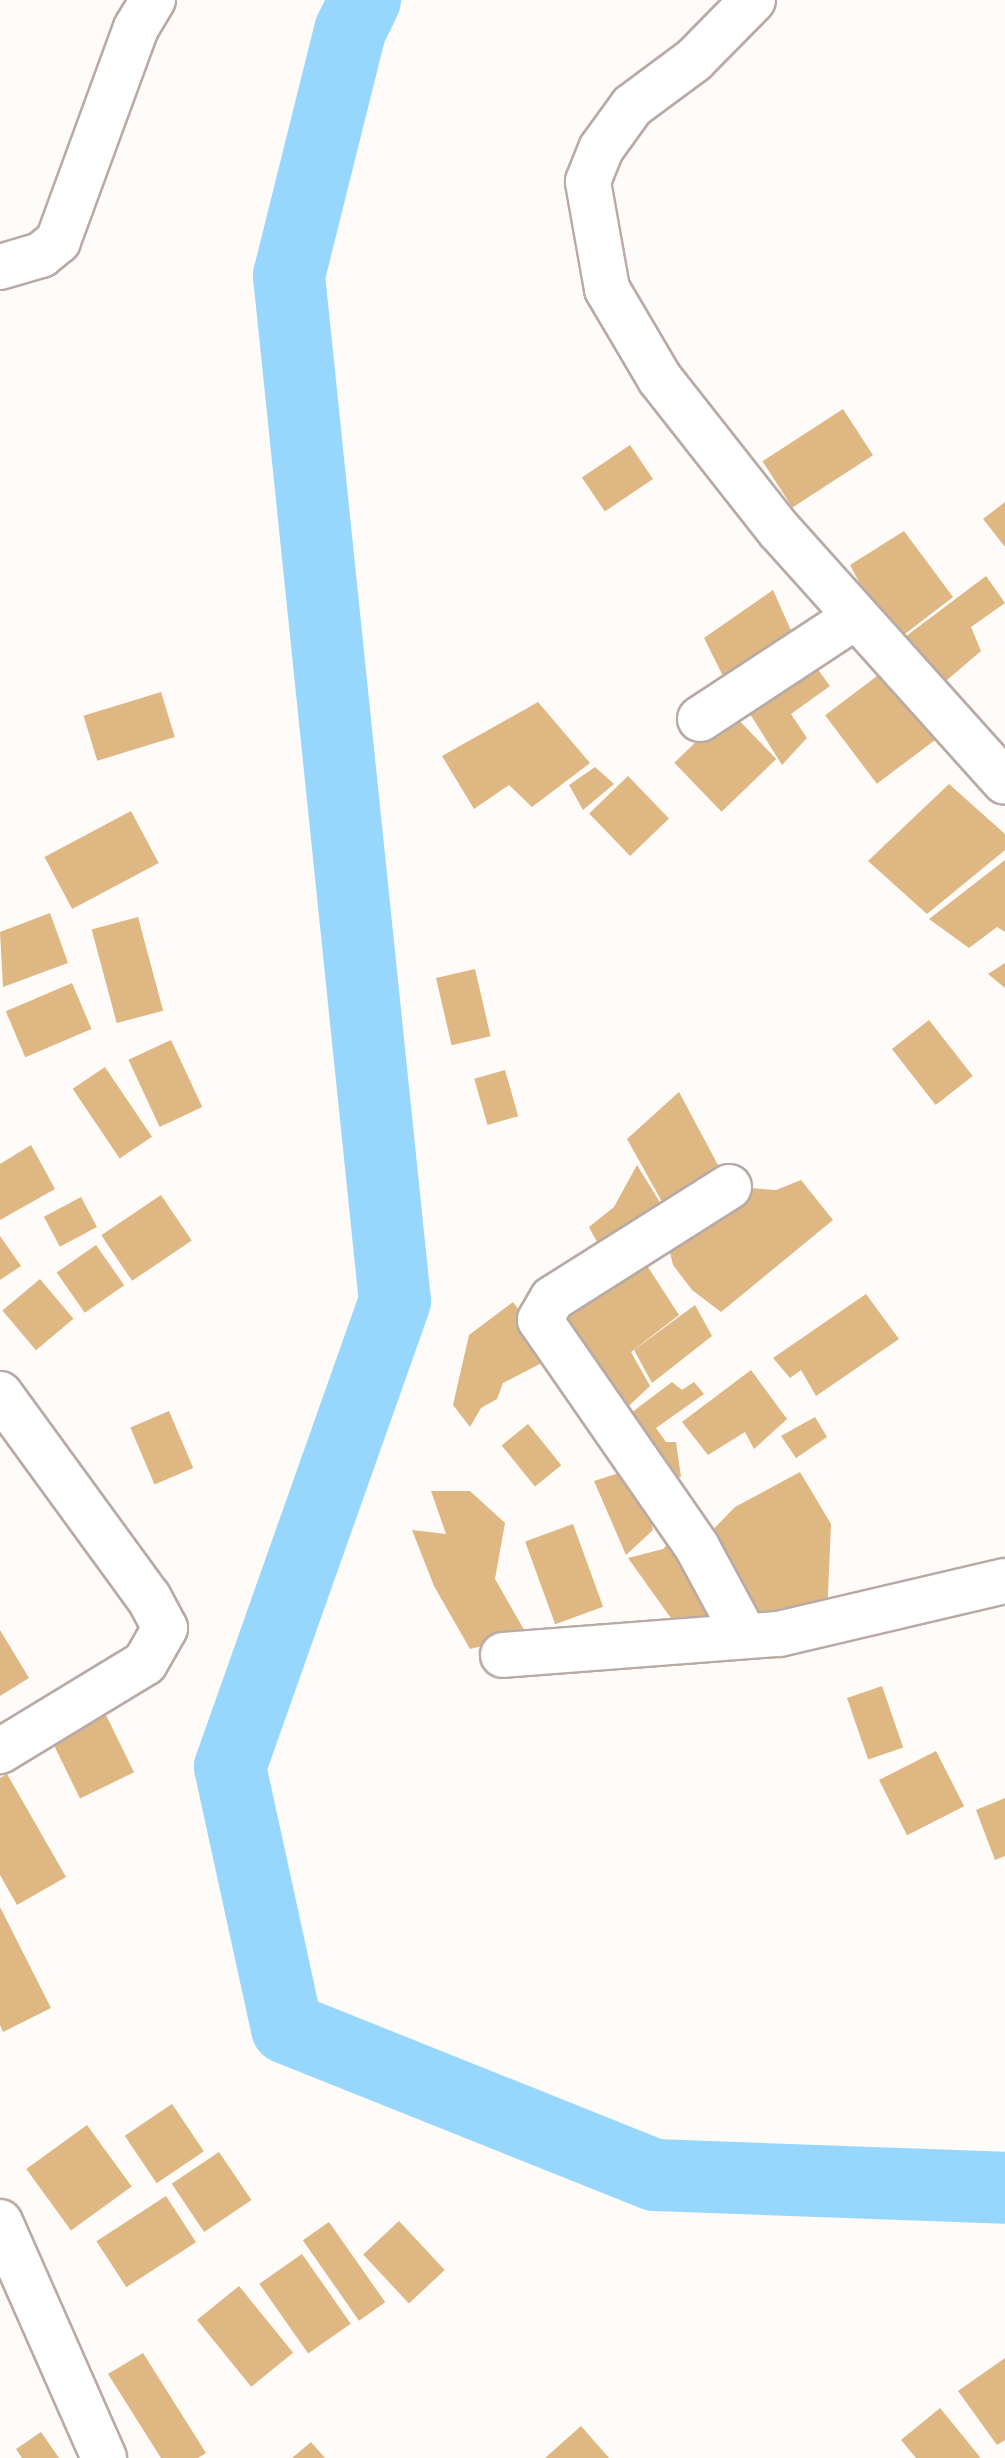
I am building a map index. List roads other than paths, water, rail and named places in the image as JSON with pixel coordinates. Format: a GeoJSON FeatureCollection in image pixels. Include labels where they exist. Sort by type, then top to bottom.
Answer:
{"type":"FeatureCollection","features":[{"type":"Feature","properties":{"kind":"street"},"geometry":{"type":"LineString","coordinates":[[0,267],[41,255],[58,241],[136,28],[153,0]]}},
{"type":"Feature","properties":{"kind":"street"},"geometry":{"type":"LineString","coordinates":[[753,0],[694,60],[632,106],[601,149],[588,182],[590,217],[607,289],[660,379],[855,617],[1005,782]]}},
{"type":"Feature","properties":{"kind":"street"},"geometry":{"type":"LineString","coordinates":[[700,719],[855,617]]}},
{"type":"Feature","properties":{"kind":"street"},"geometry":{"type":"LineString","coordinates":[[729,1187],[552,1299],[540,1320],[697,1547],[744,1634]]}},
{"type":"Feature","properties":{"kind":"street"},"geometry":{"type":"LineString","coordinates":[[0,1394],[149,1598],[165,1628],[145,1663],[0,1751]]}},
{"type":"Feature","properties":{"kind":"street"},"geometry":{"type":"LineString","coordinates":[[503,1655],[744,1634],[779,1634],[1005,1581]]}},
{"type":"Feature","properties":{"kind":"street"},"geometry":{"type":"LineString","coordinates":[[0,2222],[104,2458]]}},
{"type":"Feature","properties":{"kind":"waterway"},"geometry":{"type":"LineString","coordinates":[[365,0],[350,31],[289,276],[395,1301],[230,1767],[287,2028],[655,2175],[1005,2188]]}}]}
